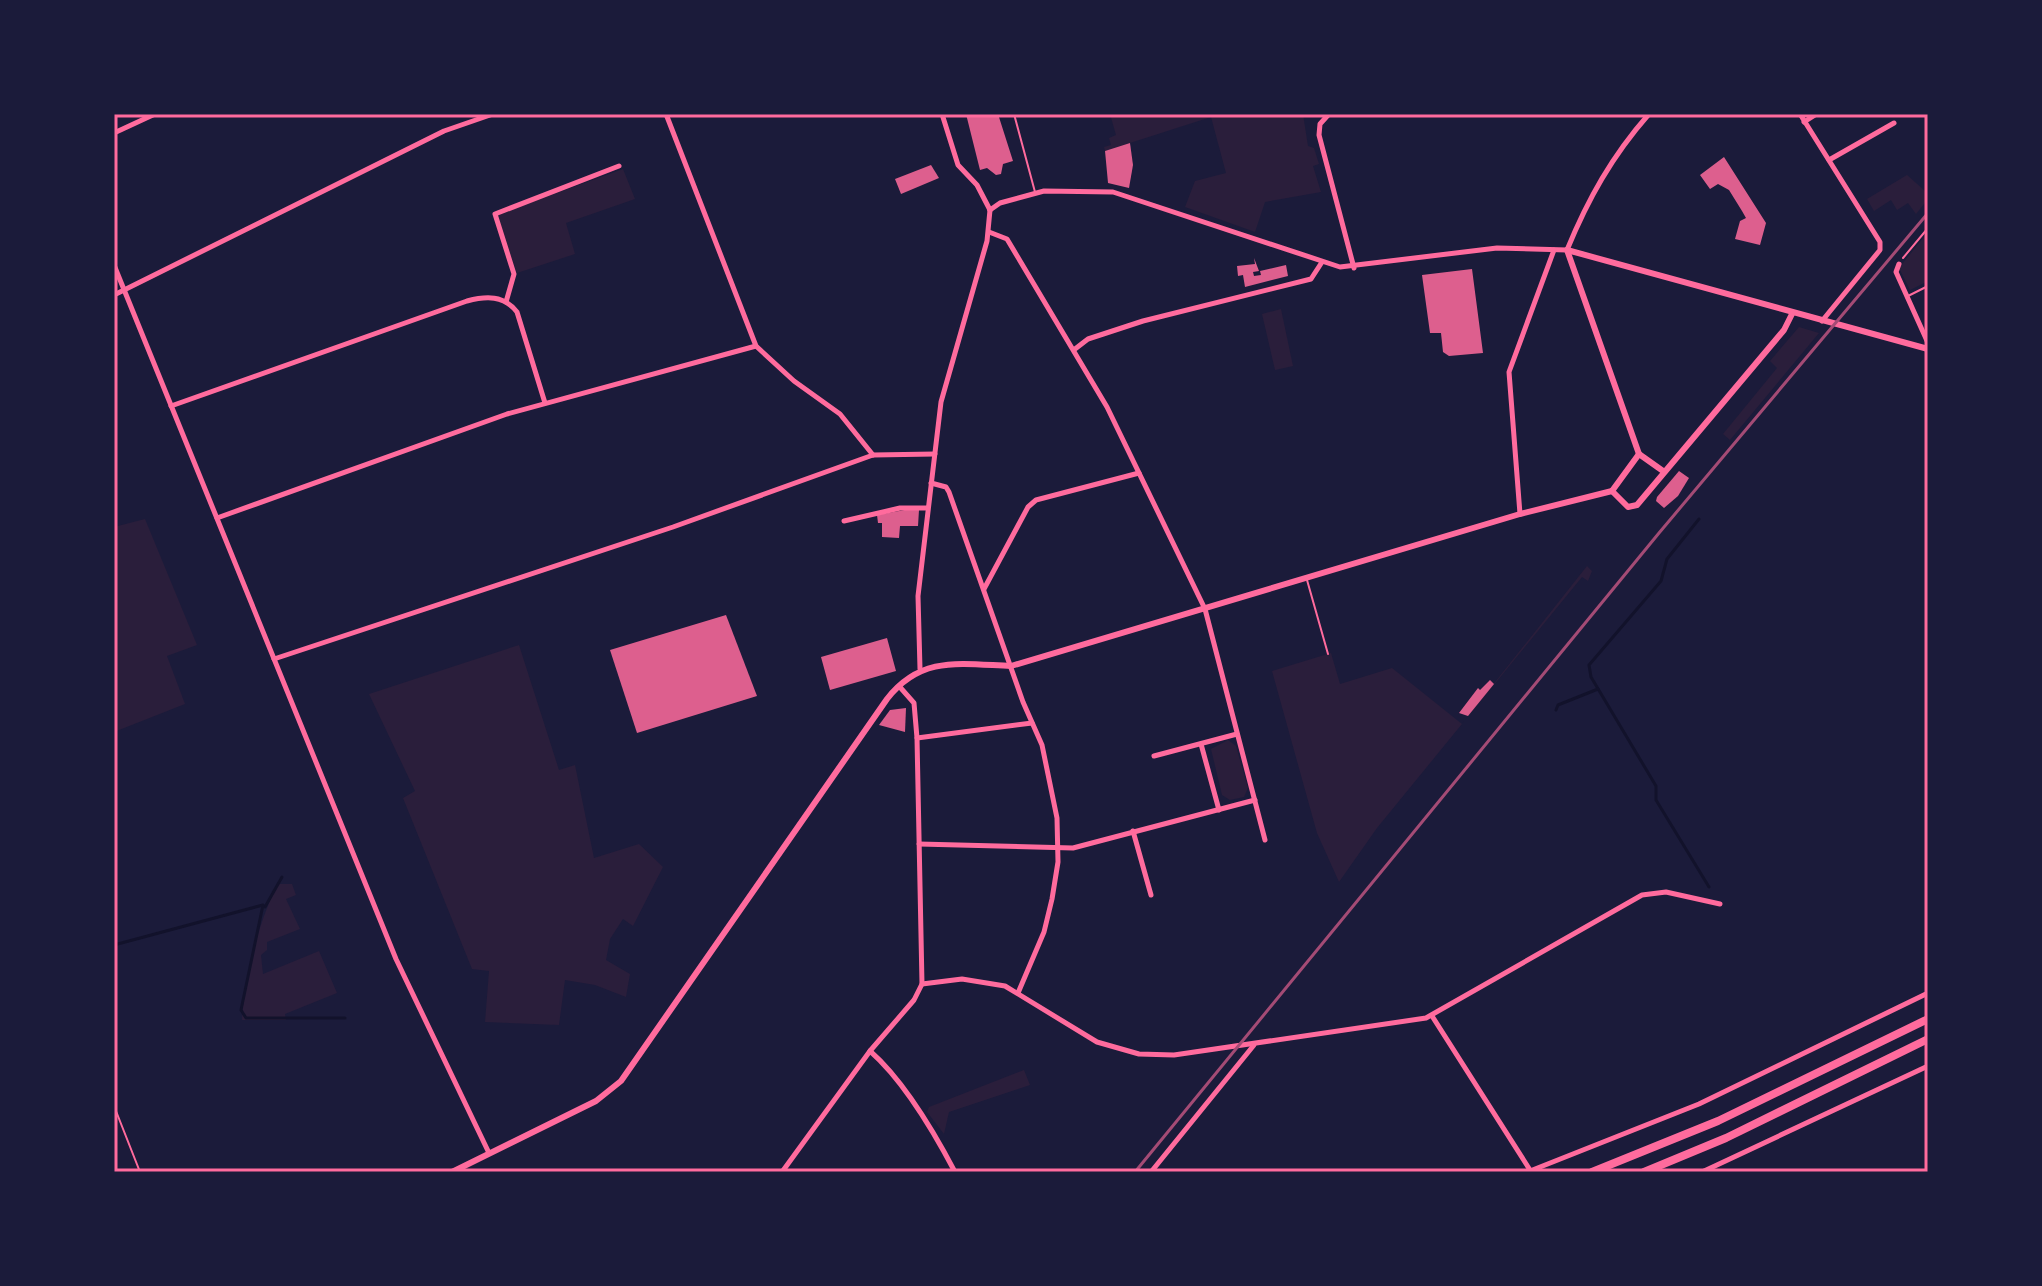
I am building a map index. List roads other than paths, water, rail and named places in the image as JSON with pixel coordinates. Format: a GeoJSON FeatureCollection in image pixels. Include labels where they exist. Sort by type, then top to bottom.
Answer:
{"type":"FeatureCollection","features":[{"type":"Feature","properties":{"kind":"highway"},"geometry":{"type":"LineString","coordinates":[[1592,1172],[1718,1121],[1928,1019]]}},
{"type":"Feature","properties":{"kind":"highway"},"geometry":{"type":"LineString","coordinates":[[1644,1172],[1739,1132],[1928,1039]]}},
{"type":"Feature","properties":{"kind":"street"},"geometry":{"type":"LineString","coordinates":[[114,133],[155,114]]}},
{"type":"Feature","properties":{"kind":"street"},"geometry":{"type":"LineString","coordinates":[[114,295],[432,137],[493,114]]}},
{"type":"Feature","properties":{"kind":"street"},"geometry":{"type":"LineString","coordinates":[[666,114],[756,346],[794,381],[840,414],[873,455]]}},
{"type":"Feature","properties":{"kind":"street"},"geometry":{"type":"LineString","coordinates":[[920,669],[918,596],[945,381],[989,232],[990,210],[977,185],[958,165],[942,114]]}},
{"type":"Feature","properties":{"kind":"street"},"geometry":{"type":"LineString","coordinates":[[1329,114],[1320,124],[1319,135],[1354,268]]}},
{"type":"Feature","properties":{"kind":"street"},"geometry":{"type":"LineString","coordinates":[[1649,114],[1600,177],[1580,212],[1567,250],[1639,454],[1663,471]]}},
{"type":"Feature","properties":{"kind":"street"},"geometry":{"type":"LineString","coordinates":[[1800,114],[1880,242],[1880,250],[1821,322]]}},
{"type":"Feature","properties":{"kind":"street"},"geometry":{"type":"LineString","coordinates":[[1804,122],[1815,115]]}},
{"type":"Feature","properties":{"kind":"street"},"geometry":{"type":"LineString","coordinates":[[1829,160],[1894,123]]}},
{"type":"Feature","properties":{"kind":"street"},"geometry":{"type":"LineString","coordinates":[[506,302],[514,274],[495,214],[619,166]]}},
{"type":"Feature","properties":{"kind":"street"},"geometry":{"type":"LineString","coordinates":[[990,210],[996,204],[1036,193],[1113,192],[1322,262],[1354,268],[1497,248],[1567,250],[1928,349]]}},
{"type":"Feature","properties":{"kind":"street"},"geometry":{"type":"LineString","coordinates":[[989,232],[1007,239],[1075,349],[1205,609],[1265,840]]}},
{"type":"Feature","properties":{"kind":"street"},"geometry":{"type":"LineString","coordinates":[[1520,514],[1508,383],[1512,360],[1554,250]]}},
{"type":"Feature","properties":{"kind":"street"},"geometry":{"type":"LineString","coordinates":[[1075,349],[1088,339],[1143,321],[1311,279],[1322,262]]}},
{"type":"Feature","properties":{"kind":"street"},"geometry":{"type":"LineString","coordinates":[[1899,264],[1896,272],[1928,343]]}},
{"type":"Feature","properties":{"kind":"street"},"geometry":{"type":"LineString","coordinates":[[114,265],[402,971],[489,1153]]}},
{"type":"Feature","properties":{"kind":"street"},"geometry":{"type":"LineString","coordinates":[[171,406],[467,301],[491,297],[506,302],[521,320],[545,403]]}},
{"type":"Feature","properties":{"kind":"street"},"geometry":{"type":"LineString","coordinates":[[1612,491],[1631,508],[1784,330],[1792,314]]}},
{"type":"Feature","properties":{"kind":"street"},"geometry":{"type":"LineString","coordinates":[[217,518],[545,403],[756,346]]}},
{"type":"Feature","properties":{"kind":"street"},"geometry":{"type":"LineString","coordinates":[[274,659],[673,527],[873,455],[935,454]]}},
{"type":"Feature","properties":{"kind":"street"},"geometry":{"type":"LineString","coordinates":[[452,1172],[596,1101],[628,1074],[899,686],[920,669],[934,666],[1011,666],[1520,514],[1612,491],[1639,454]]}},
{"type":"Feature","properties":{"kind":"street"},"geometry":{"type":"LineString","coordinates":[[984,589],[1028,507],[1036,500],[1139,473]]}},
{"type":"Feature","properties":{"kind":"street"},"geometry":{"type":"LineString","coordinates":[[931,483],[946,487],[949,492],[1049,768],[1059,847],[1047,921],[1018,993]]}},
{"type":"Feature","properties":{"kind":"street"},"geometry":{"type":"LineString","coordinates":[[844,521],[900,508],[927,508]]}},
{"type":"Feature","properties":{"kind":"street"},"geometry":{"type":"LineString","coordinates":[[782,1172],[870,1051],[914,1000],[922,984],[917,738],[914,703],[899,686]]}},
{"type":"Feature","properties":{"kind":"street"},"geometry":{"type":"LineString","coordinates":[[917,738],[1032,723]]}},
{"type":"Feature","properties":{"kind":"street"},"geometry":{"type":"LineString","coordinates":[[1154,756],[1237,734]]}},
{"type":"Feature","properties":{"kind":"street"},"geometry":{"type":"LineString","coordinates":[[1201,744],[1219,810]]}},
{"type":"Feature","properties":{"kind":"street"},"geometry":{"type":"LineString","coordinates":[[919,844],[1073,848],[1255,800]]}},
{"type":"Feature","properties":{"kind":"street"},"geometry":{"type":"LineString","coordinates":[[1133,831],[1151,895]]}},
{"type":"Feature","properties":{"kind":"street"},"geometry":{"type":"LineString","coordinates":[[922,984],[976,979],[1018,993],[1097,1042],[1139,1054],[1174,1055],[1432,1016],[1642,895],[1666,892],[1720,904]]}},
{"type":"Feature","properties":{"kind":"street"},"geometry":{"type":"LineString","coordinates":[[1432,1016],[1531,1171],[1699,1104],[1928,993]]}},
{"type":"Feature","properties":{"kind":"street"},"geometry":{"type":"LineString","coordinates":[[1151,1172],[1254,1045]]}},
{"type":"Feature","properties":{"kind":"street"},"geometry":{"type":"LineString","coordinates":[[870,1051],[893,1075],[932,1131],[955,1172]]}},
{"type":"Feature","properties":{"kind":"street"},"geometry":{"type":"LineString","coordinates":[[1702,1172],[1928,1066]]}},
{"type":"Feature","properties":{"kind":"street"},"geometry":{"type":"LineString","coordinates":[[469,1164],[471,1172]]}},
{"type":"Feature","properties":{"kind":"lane"},"geometry":{"type":"LineString","coordinates":[[1014,114],[1036,193]]}},
{"type":"Feature","properties":{"kind":"lane"},"geometry":{"type":"LineString","coordinates":[[1907,296],[1928,286]]}},
{"type":"Feature","properties":{"kind":"lane"},"geometry":{"type":"LineString","coordinates":[[1306,579],[1328,654]]}},
{"type":"Feature","properties":{"kind":"waterway"},"geometry":{"type":"LineString","coordinates":[[1699,519],[1667,559],[1661,581],[1589,665],[1591,677],[1656,786],[1656,800],[1709,887]]}},
{"type":"Feature","properties":{"kind":"waterway"},"geometry":{"type":"LineString","coordinates":[[1556,710],[1558,705],[1598,689]]}},
{"type":"Feature","properties":{"kind":"waterway"},"geometry":{"type":"LineString","coordinates":[[265,907],[282,877]]}},
{"type":"Feature","properties":{"kind":"waterway"},"geometry":{"type":"LineString","coordinates":[[114,945],[263,905],[241,1010],[246,1018],[345,1018]]}},
{"type":"Feature","properties":{"kind":"railway"},"geometry":{"type":"LineString","coordinates":[[1135,1172],[1659,533],[1928,213]]}}]}
